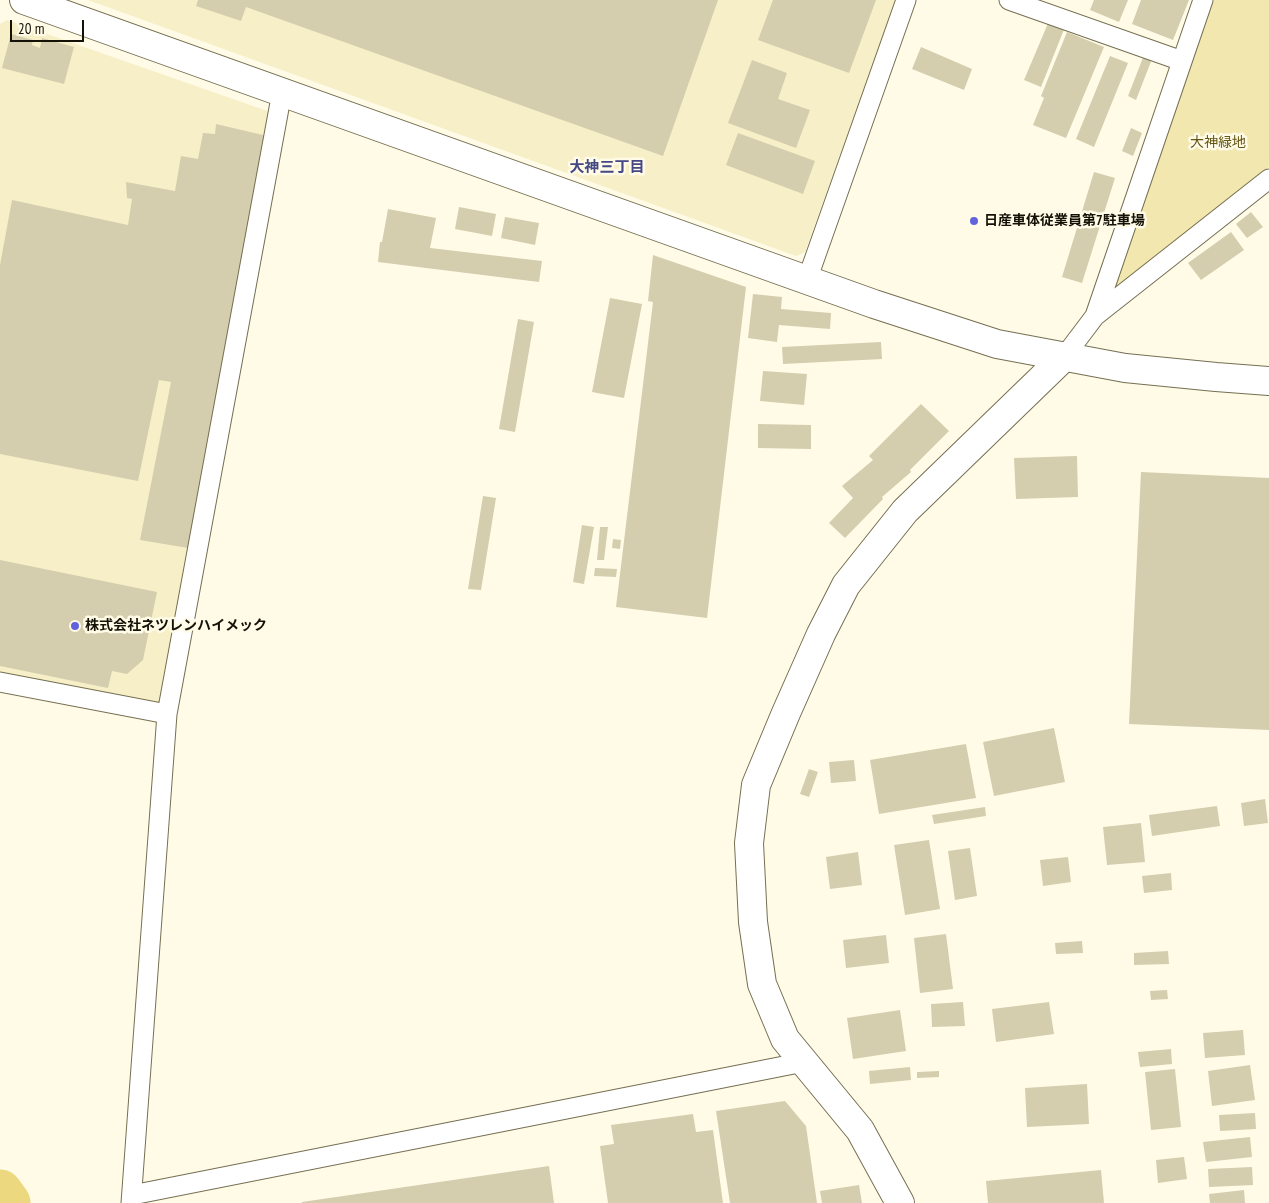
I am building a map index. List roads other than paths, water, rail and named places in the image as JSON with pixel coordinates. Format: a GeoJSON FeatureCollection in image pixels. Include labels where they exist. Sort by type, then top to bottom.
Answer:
{"type":"FeatureCollection","features":[{"type":"Feature","properties":{"kind":"street"},"geometry":{"type":"LineString","coordinates":[[24,0],[807,280],[997,344],[1125,368],[1216,378],[1269,381]]}},
{"type":"Feature","properties":{"kind":"street"},"geometry":{"type":"LineString","coordinates":[[807,280],[906,0]]}},
{"type":"Feature","properties":{"kind":"street"},"geometry":{"type":"LineString","coordinates":[[1010,0],[1182,61]]}},
{"type":"Feature","properties":{"kind":"street"},"geometry":{"type":"LineString","coordinates":[[1101,311],[1203,0]]}},
{"type":"Feature","properties":{"kind":"street"},"geometry":{"type":"LineString","coordinates":[[282,92],[167,714],[131,1199],[804,1062]]}},
{"type":"Feature","properties":{"kind":"street"},"geometry":{"type":"LineString","coordinates":[[900,1203],[860,1130],[785,1039],[762,984],[753,922],[748,842],[756,784],[809,660],[846,585],[905,511],[1064,357],[1101,311],[1269,179]]}},
{"type":"Feature","properties":{"kind":"street"},"geometry":{"type":"LineString","coordinates":[[0,682],[167,714]]}},
{"type":"Feature","properties":{"kind":"waterway"},"geometry":{"type":"LineString","coordinates":[[0,1192],[8,1203]]}},
{"type":"Feature","properties":{"kind":"place","name":"日産車体従業員第7駐車場"},"geometry":{"type":"Point","coordinates":[974,221]}},
{"type":"Feature","properties":{"kind":"place","name":"株式会社ネツレンハイメック"},"geometry":{"type":"Point","coordinates":[75,626]}},
{"type":"Feature","properties":{"kind":"district","name":"大神三丁目"},"geometry":{"type":"Point","coordinates":[607,168]}},
{"type":"Feature","properties":{"kind":"park label","name":"大神緑地"},"geometry":{"type":"Point","coordinates":[1218,143]}}]}
